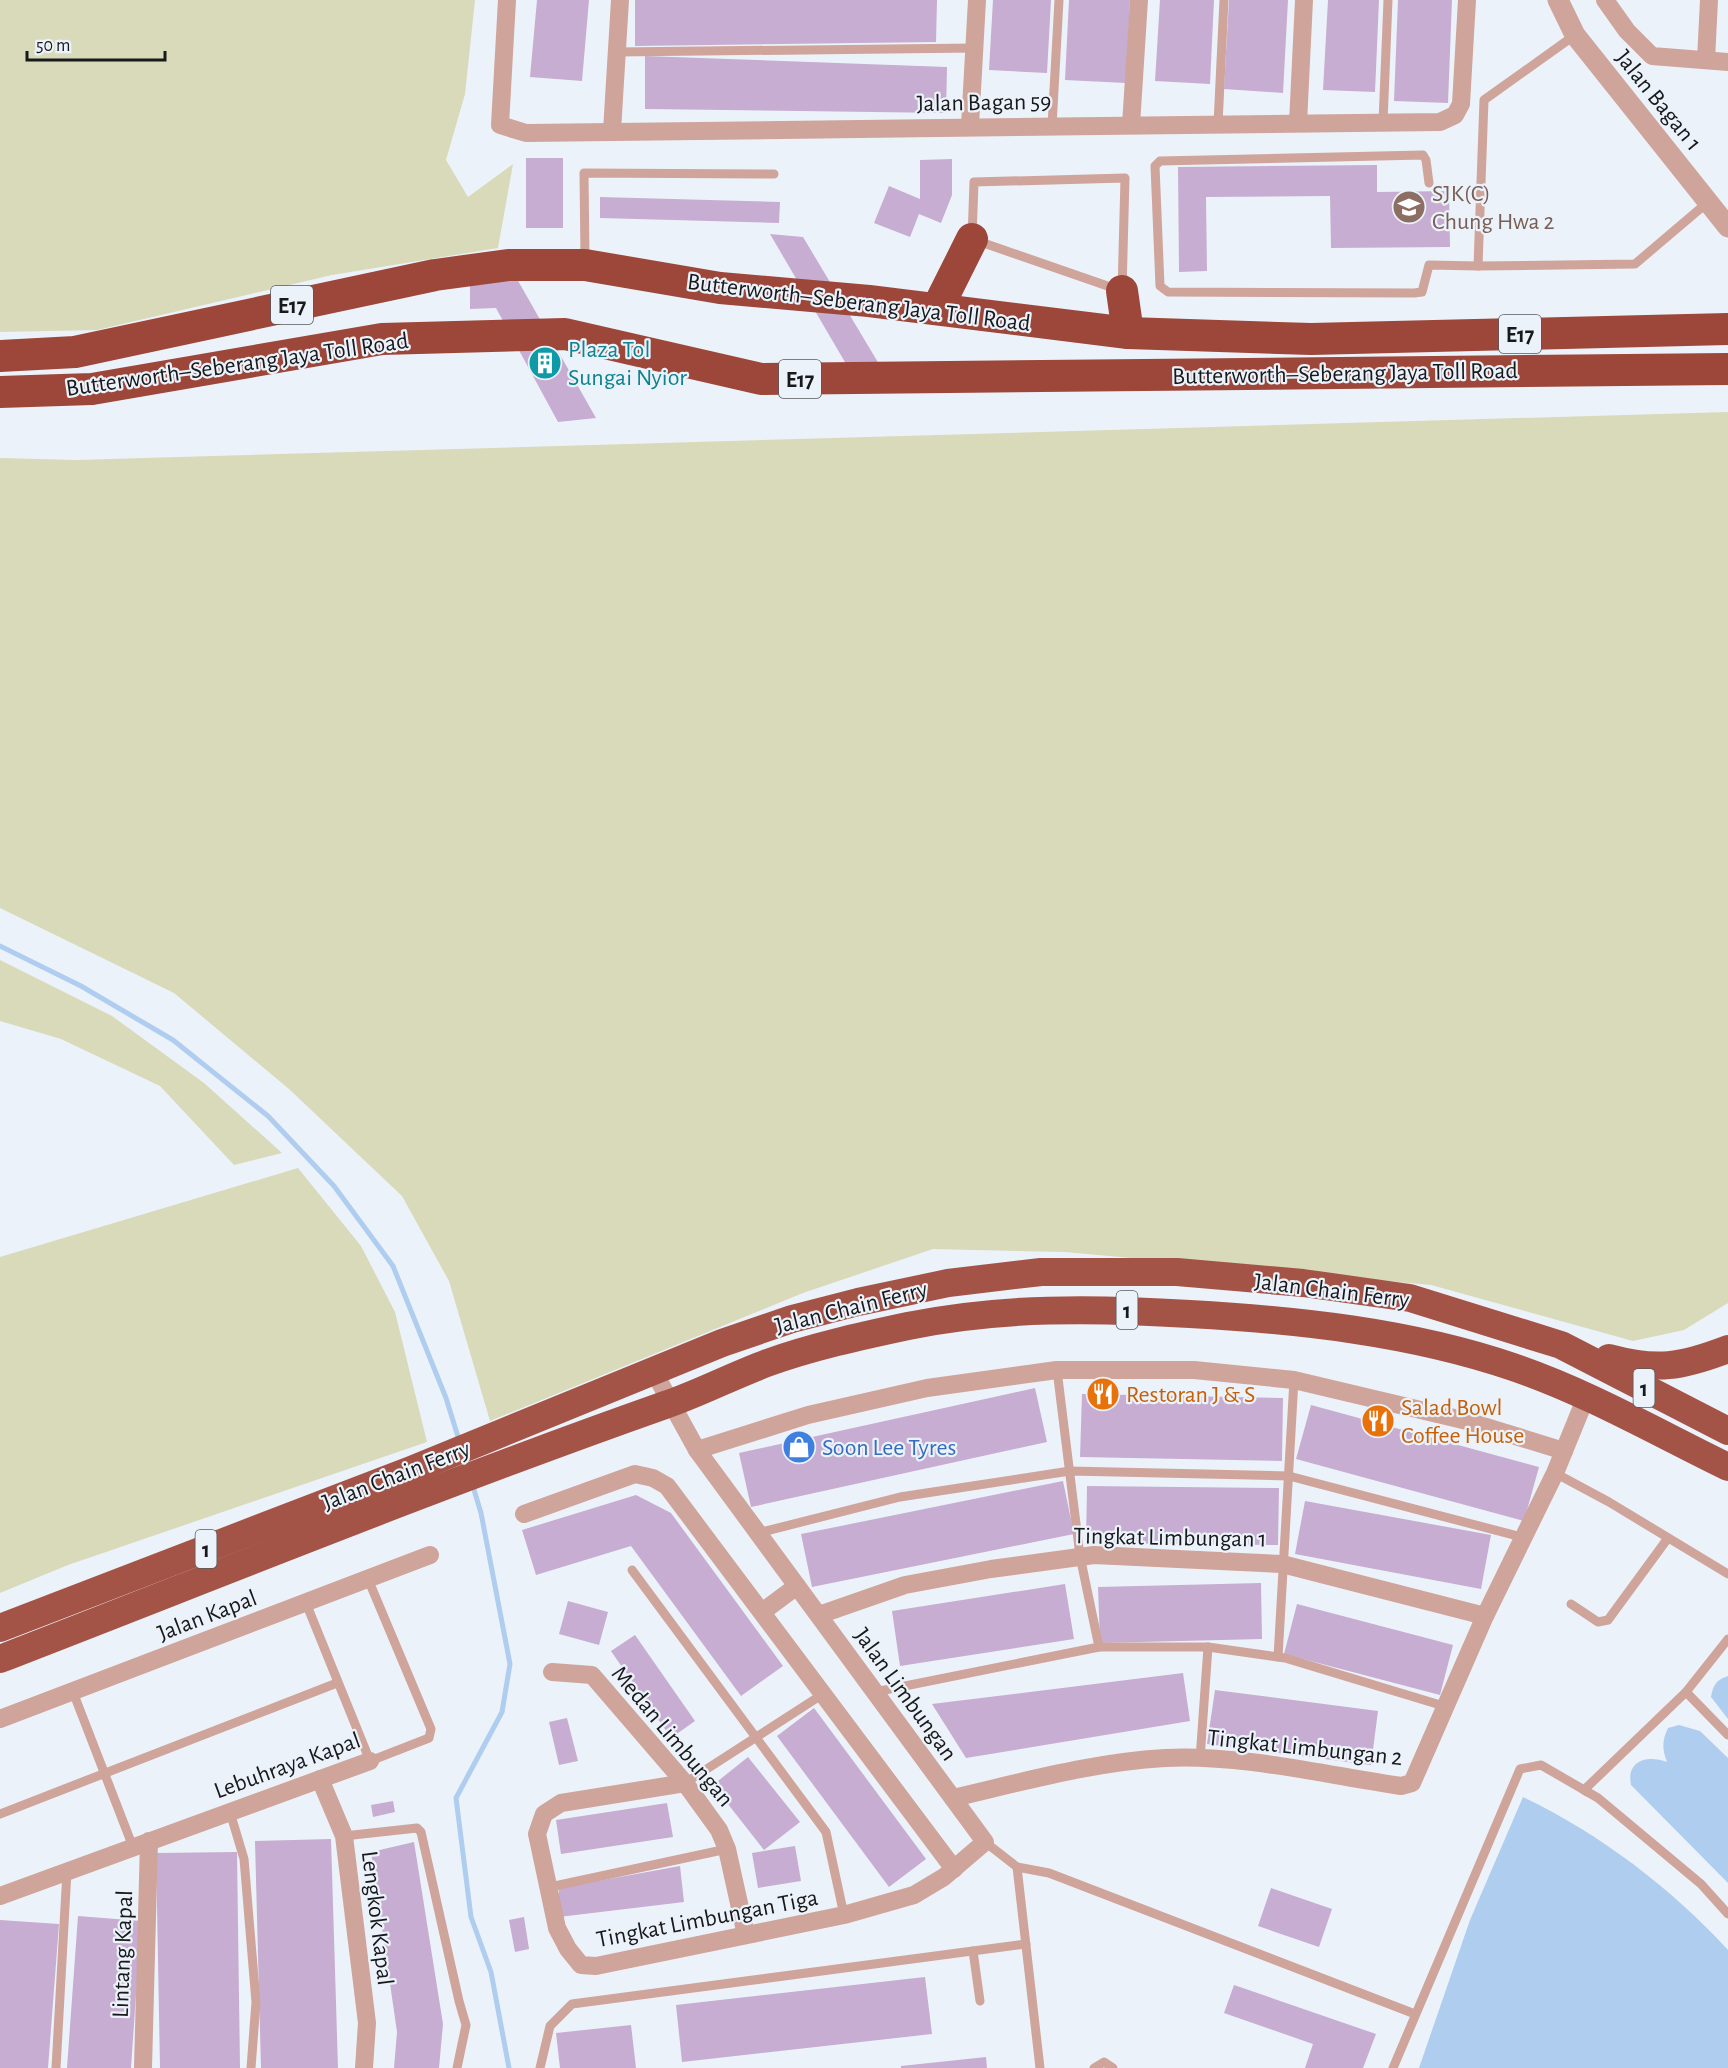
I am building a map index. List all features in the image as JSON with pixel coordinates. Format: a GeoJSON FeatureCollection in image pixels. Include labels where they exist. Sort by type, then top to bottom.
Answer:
{"type":"FeatureCollection","features":[{"type":"Feature","properties":{"kind":"highway"},"geometry":{"type":"LineString","coordinates":[[937,309],[972,240]]}},
{"type":"Feature","properties":{"kind":"highway","name":"Butterworth–Seberang Jaya Toll Road"},"geometry":{"type":"LineString","coordinates":[[0,356],[75,352],[472,268],[508,264],[585,265],[720,288],[937,309],[1128,333],[1311,339],[1728,328]]}},
{"type":"Feature","properties":{"kind":"highway"},"geometry":{"type":"LineString","coordinates":[[1122,291],[1128,333]]}},
{"type":"Feature","properties":{"kind":"highway","name":"Butterworth–Seberang Jaya Toll Road"},"geometry":{"type":"LineString","coordinates":[[0,392],[92,389],[382,339],[565,334],[761,379],[1728,369]]}},
{"type":"Feature","properties":{"kind":"highway","name":"Jalan Chain Ferry"},"geometry":{"type":"LineString","coordinates":[[0,1659],[415,1482],[583,1400],[722,1343],[792,1319],[948,1283],[1041,1272],[1177,1272],[1303,1283],[1410,1298],[1561,1345],[1728,1431]]}},
{"type":"Feature","properties":{"kind":"highway","name":"Jalan Chain Ferry"},"geometry":{"type":"LineString","coordinates":[[0,1628],[415,1482],[595,1429],[671,1403],[768,1363],[907,1326],[953,1319],[1067,1309],[1240,1316],[1371,1332],[1495,1361],[1586,1397],[1728,1467]]}},
{"type":"Feature","properties":{"kind":"highway"},"geometry":{"type":"LineString","coordinates":[[1561,1345],[1643,1367],[1679,1364],[1728,1349]]}},
{"type":"Feature","properties":{"kind":"street","name":"Jalan Bagan 59"},"geometry":{"type":"LineString","coordinates":[[507,0],[500,125],[526,133],[1440,122],[1455,115],[1461,104],[1467,0]]}},
{"type":"Feature","properties":{"kind":"street"},"geometry":{"type":"LineString","coordinates":[[612,131],[620,0]]}},
{"type":"Feature","properties":{"kind":"street"},"geometry":{"type":"LineString","coordinates":[[970,126],[977,0]]}},
{"type":"Feature","properties":{"kind":"street"},"geometry":{"type":"LineString","coordinates":[[1131,125],[1139,0]]}},
{"type":"Feature","properties":{"kind":"street"},"geometry":{"type":"LineString","coordinates":[[1298,123],[1304,0]]}},
{"type":"Feature","properties":{"kind":"street","name":"Jalan Bagan 1"},"geometry":{"type":"LineString","coordinates":[[1558,0],[1575,35],[1728,227]]}},
{"type":"Feature","properties":{"kind":"street"},"geometry":{"type":"LineString","coordinates":[[1605,0],[1627,32],[1652,56],[1728,62]]}},
{"type":"Feature","properties":{"kind":"street"},"geometry":{"type":"LineString","coordinates":[[1706,60],[1709,0]]}},
{"type":"Feature","properties":{"kind":"street"},"geometry":{"type":"LineString","coordinates":[[697,1450],[808,1415],[927,1388],[1057,1370],[1194,1370],[1294,1380],[1467,1421],[1564,1451]]}},
{"type":"Feature","properties":{"kind":"street","name":"Jalan Limbungan"},"geometry":{"type":"LineString","coordinates":[[654,1372],[697,1450],[985,1842]]}},
{"type":"Feature","properties":{"kind":"street","name":"Tingkat Limbungan 2"},"geometry":{"type":"LineString","coordinates":[[953,1798],[1071,1771],[1165,1758],[1227,1760],[1401,1786],[1412,1783],[1485,1616],[1555,1473],[1586,1397]]}},
{"type":"Feature","properties":{"kind":"street"},"geometry":{"type":"LineString","coordinates":[[524,1514],[635,1474],[653,1478],[667,1486],[954,1869]]}},
{"type":"Feature","properties":{"kind":"street","name":"Jalan Kapal"},"geometry":{"type":"LineString","coordinates":[[0,1719],[430,1555]]}},
{"type":"Feature","properties":{"kind":"street","name":"Tingkat Limbungan 1"},"geometry":{"type":"LineString","coordinates":[[819,1615],[905,1585],[1080,1556],[1282,1564],[1485,1616]]}},
{"type":"Feature","properties":{"kind":"street"},"geometry":{"type":"LineString","coordinates":[[762,1612],[797,1586]]}},
{"type":"Feature","properties":{"kind":"street","name":"Medan Limbungan"},"geometry":{"type":"LineString","coordinates":[[552,1672],[592,1675],[685,1783],[719,1830],[727,1849],[746,1935]]}},
{"type":"Feature","properties":{"kind":"street","name":"Lebuhraya Kapal"},"geometry":{"type":"LineString","coordinates":[[0,1896],[370,1761]]}},
{"type":"Feature","properties":{"kind":"street","name":"Lengkok Kapal"},"geometry":{"type":"LineString","coordinates":[[320,1779],[344,1836],[367,2023],[364,2068]]}},
{"type":"Feature","properties":{"kind":"street","name":"Tingkat Limbungan Tiga"},"geometry":{"type":"LineString","coordinates":[[685,1783],[561,1803],[544,1814],[537,1834],[557,1928],[568,1949],[581,1965],[596,1966],[843,1915],[914,1895],[954,1869],[985,1842]]}},
{"type":"Feature","properties":{"kind":"street","name":"Lintang Kapal"},"geometry":{"type":"LineString","coordinates":[[141,1844],[143,2068]]}},
{"type":"Feature","properties":{"kind":"lane"},"geometry":{"type":"LineString","coordinates":[[1052,126],[1059,0]]}},
{"type":"Feature","properties":{"kind":"lane"},"geometry":{"type":"LineString","coordinates":[[1218,124],[1224,0]]}},
{"type":"Feature","properties":{"kind":"lane"},"geometry":{"type":"LineString","coordinates":[[1383,122],[1388,0]]}},
{"type":"Feature","properties":{"kind":"lane"},"geometry":{"type":"LineString","coordinates":[[1478,266],[1484,100],[1575,35]]}},
{"type":"Feature","properties":{"kind":"lane"},"geometry":{"type":"LineString","coordinates":[[617,52],[975,48]]}},
{"type":"Feature","properties":{"kind":"lane"},"geometry":{"type":"LineString","coordinates":[[1429,183],[1426,160],[1423,155],[1160,161],[1155,166],[1160,286],[1168,292],[1414,294],[1422,292],[1429,266],[1635,264],[1708,202]]}},
{"type":"Feature","properties":{"kind":"lane"},"geometry":{"type":"LineString","coordinates":[[585,265],[584,173],[774,174]]}},
{"type":"Feature","properties":{"kind":"lane"},"geometry":{"type":"LineString","coordinates":[[1125,178],[1122,291],[972,240],[974,182],[1125,178]]}},
{"type":"Feature","properties":{"kind":"lane"},"geometry":{"type":"LineString","coordinates":[[1057,1370],[1080,1556],[1099,1647]]}},
{"type":"Feature","properties":{"kind":"lane"},"geometry":{"type":"LineString","coordinates":[[1278,1657],[1294,1380]]}},
{"type":"Feature","properties":{"kind":"lane"},"geometry":{"type":"LineString","coordinates":[[758,1533],[900,1497],[1070,1471],[1289,1476],[1525,1538]]}},
{"type":"Feature","properties":{"kind":"lane"},"geometry":{"type":"LineString","coordinates":[[1555,1473],[1728,1574]]}},
{"type":"Feature","properties":{"kind":"lane"},"geometry":{"type":"LineString","coordinates":[[1572,1604],[1598,1622],[1608,1620],[1668,1538]]}},
{"type":"Feature","properties":{"kind":"lane"},"geometry":{"type":"LineString","coordinates":[[632,1570],[826,1832],[843,1915]]}},
{"type":"Feature","properties":{"kind":"lane","name":"Lebuhraya Kapal"},"geometry":{"type":"LineString","coordinates":[[368,1579],[431,1730],[429,1738],[370,1761]]}},
{"type":"Feature","properties":{"kind":"lane"},"geometry":{"type":"LineString","coordinates":[[306,1603],[370,1761]]}},
{"type":"Feature","properties":{"kind":"lane"},"geometry":{"type":"LineString","coordinates":[[1598,1798],[1584,1790],[1686,1692],[1728,1639]]}},
{"type":"Feature","properties":{"kind":"lane"},"geometry":{"type":"LineString","coordinates":[[875,1692],[1099,1647],[1208,1647],[1278,1657],[1447,1707]]}},
{"type":"Feature","properties":{"kind":"lane"},"geometry":{"type":"LineString","coordinates":[[1200,1759],[1208,1647]]}},
{"type":"Feature","properties":{"kind":"lane"},"geometry":{"type":"LineString","coordinates":[[0,1814],[338,1683]]}},
{"type":"Feature","properties":{"kind":"lane"},"geometry":{"type":"LineString","coordinates":[[73,1692],[106,1774],[141,1844]]}},
{"type":"Feature","properties":{"kind":"lane"},"geometry":{"type":"LineString","coordinates":[[1686,1692],[1728,1735]]}},
{"type":"Feature","properties":{"kind":"lane"},"geometry":{"type":"LineString","coordinates":[[685,1783],[823,1694]]}},
{"type":"Feature","properties":{"kind":"lane"},"geometry":{"type":"LineString","coordinates":[[1393,2068],[1520,1769],[1541,1765],[1598,1798],[1701,1884],[1728,1914]]}},
{"type":"Feature","properties":{"kind":"lane"},"geometry":{"type":"LineString","coordinates":[[230,1812],[244,1859],[256,2002],[251,2068]]}},
{"type":"Feature","properties":{"kind":"lane"},"geometry":{"type":"LineString","coordinates":[[344,1836],[405,1827],[417,1828],[421,1832],[466,2025],[457,2068]]}},
{"type":"Feature","properties":{"kind":"lane","name":"Jalan Limbungan"},"geometry":{"type":"LineString","coordinates":[[985,1842],[1017,1867]]}},
{"type":"Feature","properties":{"kind":"lane"},"geometry":{"type":"LineString","coordinates":[[550,1887],[727,1849]]}},
{"type":"Feature","properties":{"kind":"lane"},"geometry":{"type":"LineString","coordinates":[[1040,2068],[1017,1867],[1049,1873],[1415,2014]]}},
{"type":"Feature","properties":{"kind":"lane"},"geometry":{"type":"LineString","coordinates":[[56,2068],[67,1871]]}},
{"type":"Feature","properties":{"kind":"lane"},"geometry":{"type":"LineString","coordinates":[[540,2068],[550,2026],[572,2004],[1026,1944]]}},
{"type":"Feature","properties":{"kind":"lane"},"geometry":{"type":"LineString","coordinates":[[973,1951],[980,2001]]}},
{"type":"Feature","properties":{"kind":"lane"},"geometry":{"type":"LineString","coordinates":[[1094,2068],[1104,2062],[1113,2068]]}},
{"type":"Feature","properties":{"kind":"green space"},"geometry":{"type":"Polygon","coordinates":[[[0,0],[475,0],[465,94],[446,160],[468,197],[513,164],[498,248],[332,275],[97,330],[0,332],[0,0]]]}},
{"type":"Feature","properties":{"kind":"green space"},"geometry":{"type":"Polygon","coordinates":[[[1728,412],[1728,1303],[1684,1330],[1633,1341],[1431,1285],[1065,1252],[933,1249],[803,1293],[490,1421],[449,1281],[402,1196],[289,1089],[174,993],[0,908],[0,458],[76,460],[1728,412]]]}},
{"type":"Feature","properties":{"kind":"green space"},"geometry":{"type":"Polygon","coordinates":[[[0,960],[112,1016],[204,1083],[282,1153],[234,1165],[160,1086],[61,1039],[0,1021],[0,960]]]}},
{"type":"Feature","properties":{"kind":"green space"},"geometry":{"type":"Polygon","coordinates":[[[298,1168],[361,1246],[395,1312],[427,1442],[68,1565],[0,1593],[0,1257],[298,1168]]]}},
{"type":"Feature","properties":{"kind":"water"},"geometry":{"type":"Polygon","coordinates":[[[1728,1676],[1728,1719],[1711,1697],[1716,1684],[1728,1676]]]}},
{"type":"Feature","properties":{"kind":"water"},"geometry":{"type":"Polygon","coordinates":[[[1679,1725],[1700,1731],[1728,1758],[1728,1883],[1631,1785],[1630,1777],[1635,1765],[1653,1759],[1667,1762],[1664,1749],[1665,1737],[1668,1728],[1679,1725]]]}},
{"type":"Feature","properties":{"kind":"water"},"geometry":{"type":"Polygon","coordinates":[[[1523,1797],[1579,1828],[1633,1864],[1682,1905],[1728,1950],[1728,2068],[1419,2068],[1470,1920],[1523,1797]]]}},
{"type":"Feature","properties":{"kind":"building"},"geometry":{"type":"Polygon","coordinates":[[[537,0],[589,0],[582,81],[530,77],[537,0]]]}},
{"type":"Feature","properties":{"kind":"building"},"geometry":{"type":"Polygon","coordinates":[[[635,0],[937,0],[936,42],[635,46],[635,0]]]}},
{"type":"Feature","properties":{"kind":"building"},"geometry":{"type":"Polygon","coordinates":[[[993,0],[1051,0],[1047,73],[989,70],[993,0]]]}},
{"type":"Feature","properties":{"kind":"building"},"geometry":{"type":"Polygon","coordinates":[[[1069,0],[1130,0],[1126,83],[1065,80],[1069,0]]]}},
{"type":"Feature","properties":{"kind":"building"},"geometry":{"type":"Polygon","coordinates":[[[1160,0],[1214,0],[1210,84],[1155,81],[1160,0]]]}},
{"type":"Feature","properties":{"kind":"building"},"geometry":{"type":"Polygon","coordinates":[[[1229,0],[1288,0],[1283,93],[1224,89],[1229,0]]]}},
{"type":"Feature","properties":{"kind":"building"},"geometry":{"type":"Polygon","coordinates":[[[1328,0],[1379,0],[1375,92],[1323,90],[1328,0]]]}},
{"type":"Feature","properties":{"kind":"building"},"geometry":{"type":"Polygon","coordinates":[[[1398,0],[1452,0],[1448,103],[1394,101],[1398,0]]]}},
{"type":"Feature","properties":{"kind":"building"},"geometry":{"type":"Polygon","coordinates":[[[645,56],[947,67],[946,113],[645,109],[645,56]]]}},
{"type":"Feature","properties":{"kind":"building"},"geometry":{"type":"Polygon","coordinates":[[[526,158],[563,158],[563,228],[526,228],[526,158]]]}},
{"type":"Feature","properties":{"kind":"building"},"geometry":{"type":"Polygon","coordinates":[[[952,159],[952,195],[941,223],[919,214],[910,237],[874,223],[889,186],[920,199],[920,160],[952,159]]]}},
{"type":"Feature","properties":{"kind":"building"},"geometry":{"type":"Polygon","coordinates":[[[1377,165],[1377,192],[1449,191],[1450,247],[1331,248],[1330,196],[1206,197],[1207,271],[1179,272],[1178,167],[1377,165]]]}},
{"type":"Feature","properties":{"kind":"building"},"geometry":{"type":"Polygon","coordinates":[[[600,197],[780,202],[779,223],[600,218],[600,197]]]}},
{"type":"Feature","properties":{"kind":"building"},"geometry":{"type":"Polygon","coordinates":[[[770,234],[803,237],[882,369],[849,369],[770,234]]]}},
{"type":"Feature","properties":{"kind":"building","name":"Plaza Tol Sungai Nyior"},"geometry":{"type":"Polygon","coordinates":[[[517,279],[596,418],[558,422],[496,308],[470,309],[470,280],[517,279]]]}},
{"type":"Feature","properties":{"kind":"building"},"geometry":{"type":"Polygon","coordinates":[[[1035,1388],[1047,1442],[751,1507],[739,1453],[1035,1388]]]}},
{"type":"Feature","properties":{"kind":"building"},"geometry":{"type":"Polygon","coordinates":[[[1082,1394],[1283,1398],[1282,1461],[1080,1457],[1082,1394]]]}},
{"type":"Feature","properties":{"kind":"building"},"geometry":{"type":"Polygon","coordinates":[[[1311,1405],[1539,1467],[1524,1521],[1296,1459],[1311,1405]]]}},
{"type":"Feature","properties":{"kind":"building"},"geometry":{"type":"Polygon","coordinates":[[[1063,1481],[1074,1534],[812,1587],[801,1534],[1063,1481]]]}},
{"type":"Feature","properties":{"kind":"building"},"geometry":{"type":"Polygon","coordinates":[[[1087,1486],[1279,1488],[1278,1545],[1086,1543],[1087,1486]]]}},
{"type":"Feature","properties":{"kind":"building"},"geometry":{"type":"Polygon","coordinates":[[[636,1495],[671,1513],[783,1666],[741,1696],[631,1546],[536,1575],[522,1530],[636,1495]]]}},
{"type":"Feature","properties":{"kind":"building"},"geometry":{"type":"Polygon","coordinates":[[[1305,1501],[1491,1535],[1481,1589],[1295,1554],[1305,1501]]]}},
{"type":"Feature","properties":{"kind":"building"},"geometry":{"type":"Polygon","coordinates":[[[1261,1583],[1262,1639],[1100,1643],[1098,1587],[1261,1583]]]}},
{"type":"Feature","properties":{"kind":"building"},"geometry":{"type":"Polygon","coordinates":[[[1065,1584],[1074,1639],[900,1666],[892,1611],[1065,1584]]]}},
{"type":"Feature","properties":{"kind":"building"},"geometry":{"type":"Polygon","coordinates":[[[568,1601],[608,1612],[599,1645],[559,1634],[568,1601]]]}},
{"type":"Feature","properties":{"kind":"building"},"geometry":{"type":"Polygon","coordinates":[[[1297,1604],[1453,1645],[1440,1695],[1284,1654],[1297,1604]]]}},
{"type":"Feature","properties":{"kind":"building"},"geometry":{"type":"Polygon","coordinates":[[[635,1635],[695,1721],[671,1738],[611,1651],[635,1635]]]}},
{"type":"Feature","properties":{"kind":"building"},"geometry":{"type":"Polygon","coordinates":[[[1183,1673],[1190,1721],[966,1758],[932,1704],[1183,1673]]]}},
{"type":"Feature","properties":{"kind":"building"},"geometry":{"type":"Polygon","coordinates":[[[1215,1690],[1378,1711],[1371,1765],[1207,1744],[1215,1690]]]}},
{"type":"Feature","properties":{"kind":"building"},"geometry":{"type":"Polygon","coordinates":[[[814,1708],[926,1859],[889,1887],[777,1736],[814,1708]]]}},
{"type":"Feature","properties":{"kind":"building"},"geometry":{"type":"Polygon","coordinates":[[[567,1718],[578,1761],[559,1765],[549,1722],[567,1718]]]}},
{"type":"Feature","properties":{"kind":"building"},"geometry":{"type":"Polygon","coordinates":[[[748,1757],[800,1822],[764,1850],[713,1785],[748,1757]]]}},
{"type":"Feature","properties":{"kind":"building"},"geometry":{"type":"Polygon","coordinates":[[[393,1801],[395,1812],[373,1817],[371,1805],[393,1801]]]}},
{"type":"Feature","properties":{"kind":"building"},"geometry":{"type":"Polygon","coordinates":[[[667,1803],[673,1837],[561,1854],[556,1820],[667,1803]]]}},
{"type":"Feature","properties":{"kind":"building"},"geometry":{"type":"Polygon","coordinates":[[[331,1839],[338,2068],[261,2068],[255,1841],[331,1839]]]}},
{"type":"Feature","properties":{"kind":"building"},"geometry":{"type":"Polygon","coordinates":[[[414,1842],[443,2024],[439,2068],[394,2068],[397,2032],[371,1852],[414,1842]]]}},
{"type":"Feature","properties":{"kind":"building"},"geometry":{"type":"Polygon","coordinates":[[[795,1846],[801,1881],[758,1888],[752,1853],[795,1846]]]}},
{"type":"Feature","properties":{"kind":"building"},"geometry":{"type":"Polygon","coordinates":[[[237,1852],[240,2068],[160,2068],[156,1853],[237,1852]]]}},
{"type":"Feature","properties":{"kind":"building"},"geometry":{"type":"Polygon","coordinates":[[[680,1866],[684,1902],[559,1917],[559,1888],[680,1866]]]}},
{"type":"Feature","properties":{"kind":"building"},"geometry":{"type":"Polygon","coordinates":[[[1271,1888],[1332,1909],[1319,1947],[1258,1926],[1271,1888]]]}},
{"type":"Feature","properties":{"kind":"building"},"geometry":{"type":"Polygon","coordinates":[[[78,1916],[141,1921],[131,2068],[67,2068],[78,1916]]]}},
{"type":"Feature","properties":{"kind":"building"},"geometry":{"type":"Polygon","coordinates":[[[524,1917],[529,1949],[515,1952],[509,1920],[524,1917]]]}},
{"type":"Feature","properties":{"kind":"building"},"geometry":{"type":"Polygon","coordinates":[[[0,1920],[59,1924],[48,2068],[0,2068],[0,1920]]]}},
{"type":"Feature","properties":{"kind":"building"},"geometry":{"type":"Polygon","coordinates":[[[925,1977],[932,2034],[682,2062],[676,2005],[925,1977]]]}},
{"type":"Feature","properties":{"kind":"building"},"geometry":{"type":"Polygon","coordinates":[[[1234,1985],[1376,2034],[1363,2068],[1305,2068],[1313,2044],[1224,2013],[1234,1985]]]}},
{"type":"Feature","properties":{"kind":"building"},"geometry":{"type":"Polygon","coordinates":[[[631,2025],[636,2068],[560,2068],[556,2033],[631,2025]]]}},
{"type":"Feature","properties":{"kind":"building"},"geometry":{"type":"Polygon","coordinates":[[[986,2057],[987,2068],[901,2068],[901,2066],[986,2057]]]}},
{"type":"Feature","properties":{"kind":"waterway"},"geometry":{"type":"LineString","coordinates":[[0,946],[81,986],[173,1040],[268,1116],[334,1186],[393,1266],[446,1398],[459,1440]]}},
{"type":"Feature","properties":{"kind":"waterway"},"geometry":{"type":"LineString","coordinates":[[472,1483],[481,1513],[510,1664],[502,1712],[456,1798],[471,1917],[491,1972],[509,2068]]}},
{"type":"Feature","properties":{"kind":"place","name":"SJK(C) Chung Hwa 2"},"geometry":{"type":"Point","coordinates":[1409,207]}},
{"type":"Feature","properties":{"kind":"place","name":"Plaza Tol Sungai Nyior"},"geometry":{"type":"Point","coordinates":[545,363]}},
{"type":"Feature","properties":{"kind":"place","name":"Restoran J & S"},"geometry":{"type":"Point","coordinates":[1103,1394]}},
{"type":"Feature","properties":{"kind":"place","name":"Salad Bowl Coffee House"},"geometry":{"type":"Point","coordinates":[1378,1421]}},
{"type":"Feature","properties":{"kind":"place","name":"Soon Lee Tyres"},"geometry":{"type":"Point","coordinates":[799,1447]}}]}
